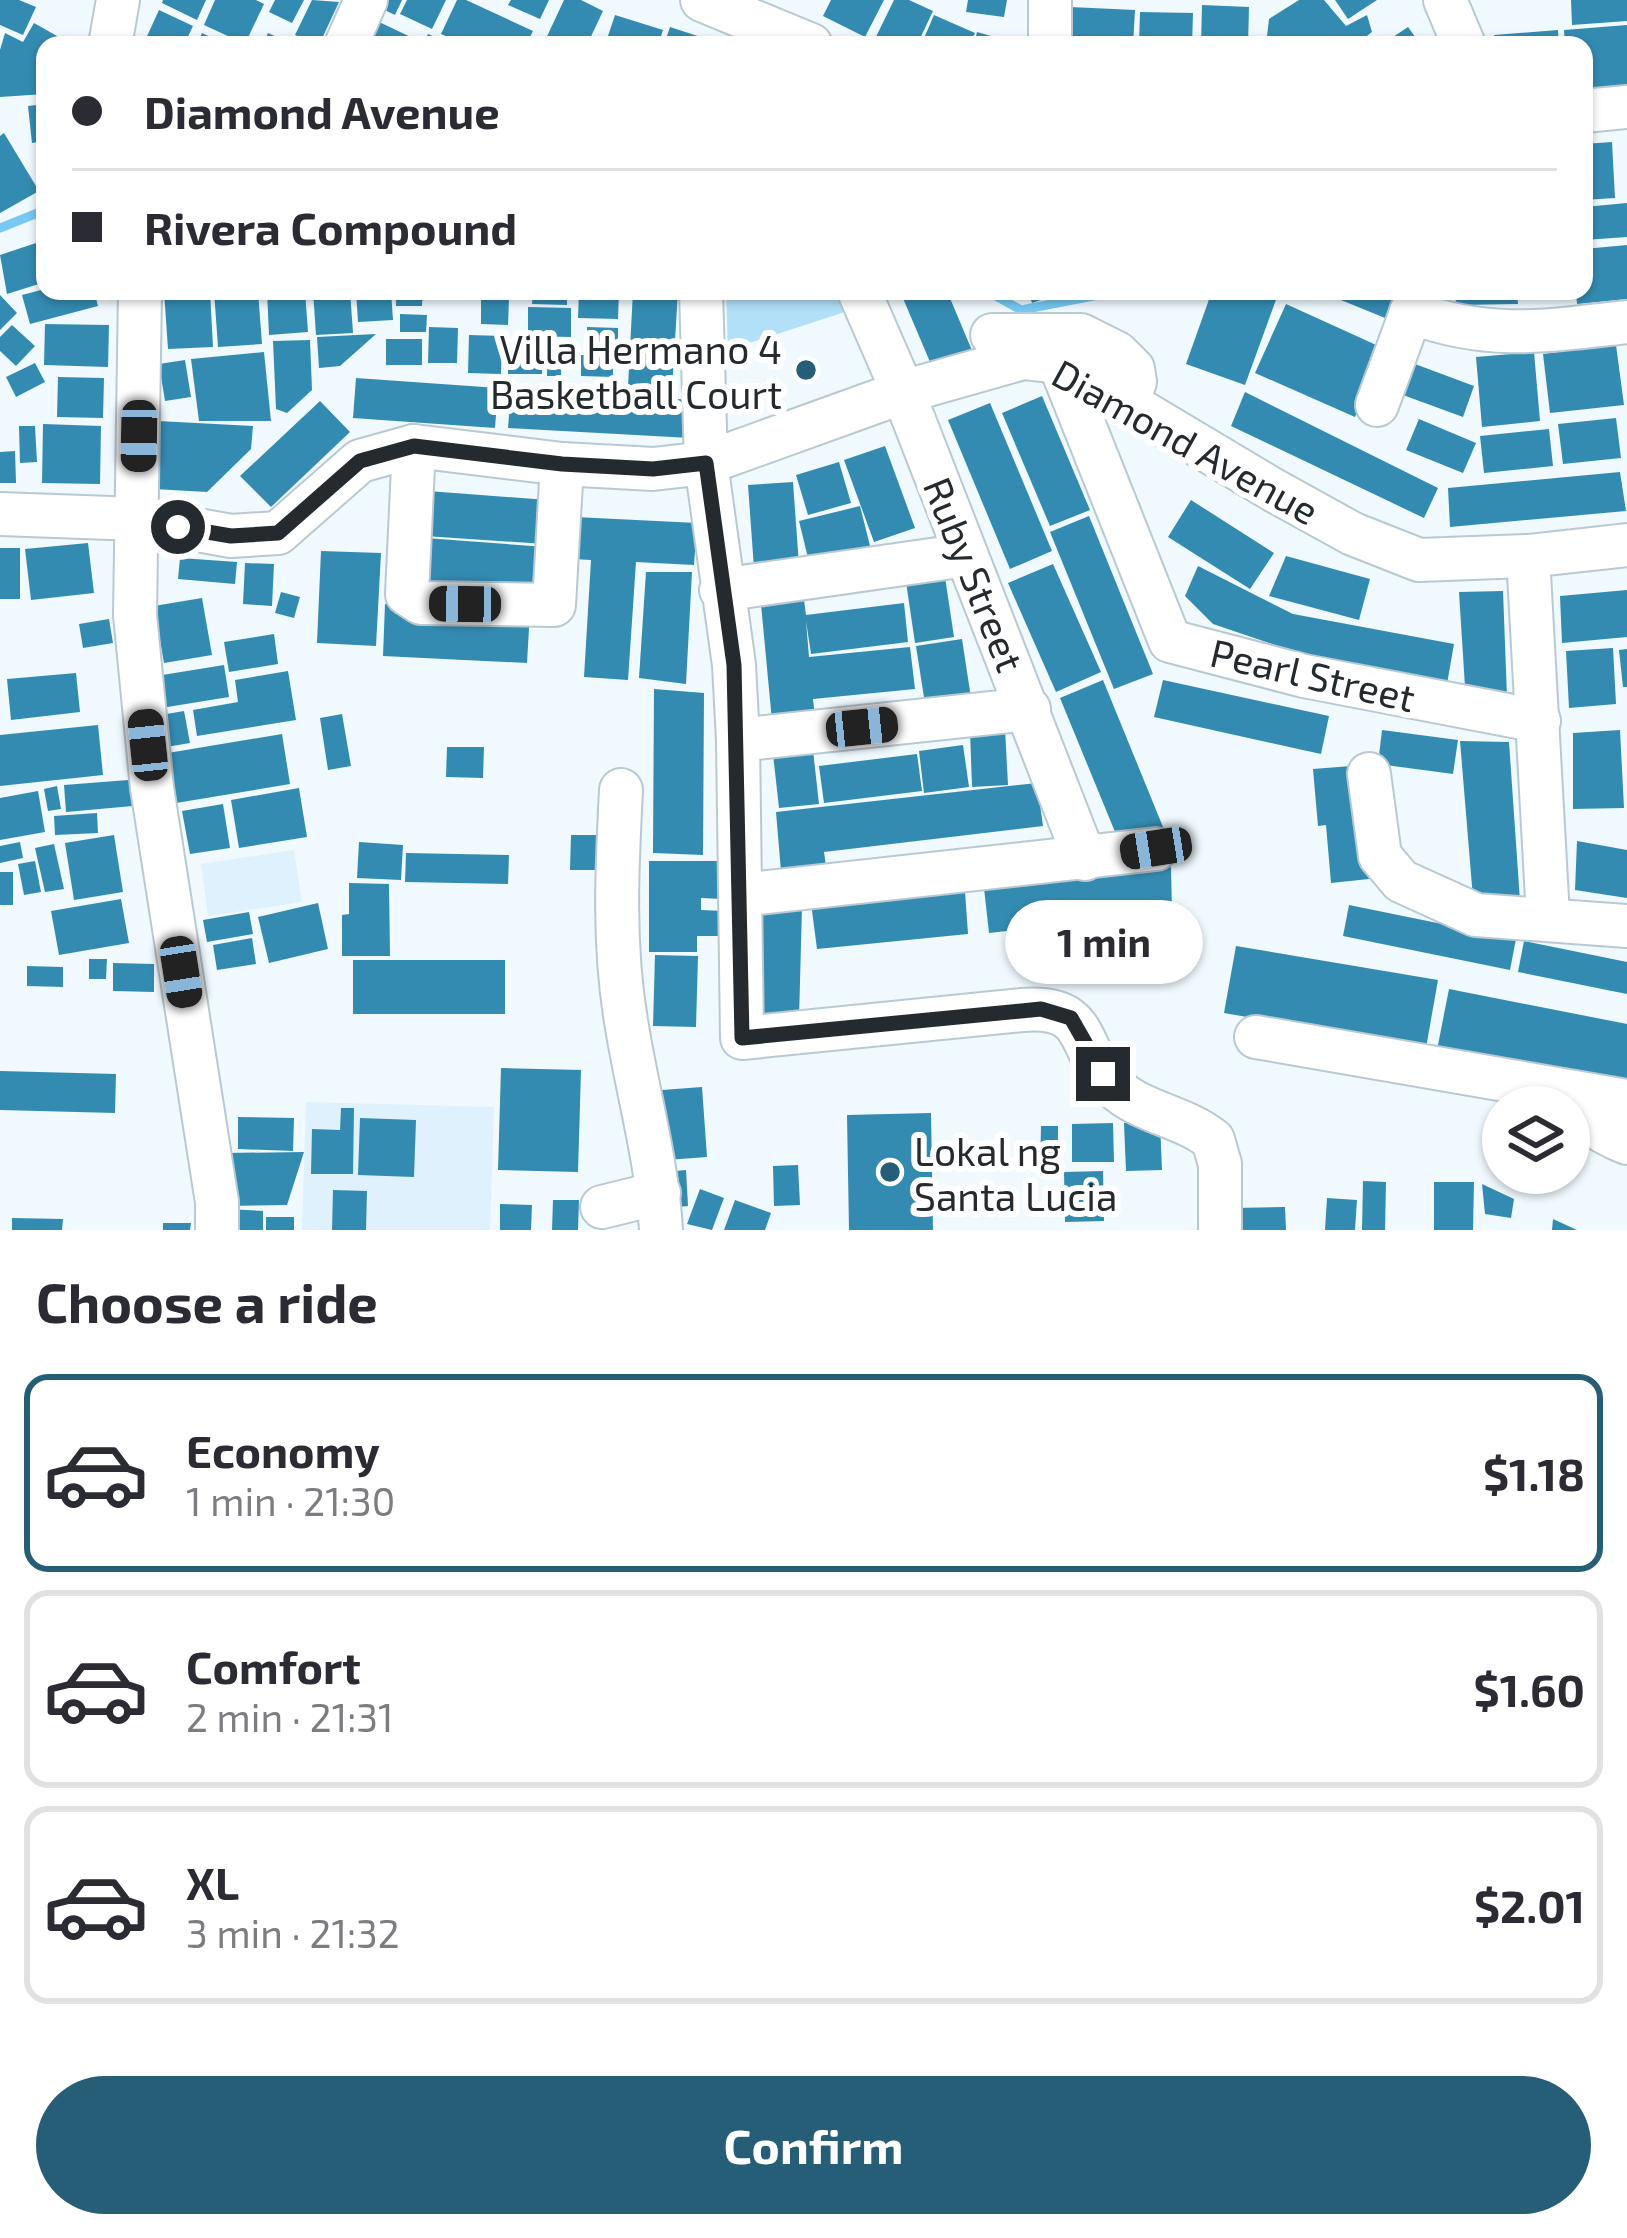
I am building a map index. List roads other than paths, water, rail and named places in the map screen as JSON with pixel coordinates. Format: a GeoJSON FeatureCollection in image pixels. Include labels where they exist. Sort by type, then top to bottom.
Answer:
{"type":"FeatureCollection","features":[{"type":"Feature","properties":{"kind":"street"},"geometry":{"type":"LineString","coordinates":[[112,36],[118,0]]}},
{"type":"Feature","properties":{"kind":"street"},"geometry":{"type":"LineString","coordinates":[[350,36],[366,0]]}},
{"type":"Feature","properties":{"kind":"street"},"geometry":{"type":"LineString","coordinates":[[702,0],[796,27]]}},
{"type":"Feature","properties":{"kind":"street"},"geometry":{"type":"LineString","coordinates":[[1050,0],[1050,36]]}},
{"type":"Feature","properties":{"kind":"street"},"geometry":{"type":"LineString","coordinates":[[1445,0],[1460,36]]}},
{"type":"Feature","properties":{"kind":"street"},"geometry":{"type":"LineString","coordinates":[[1593,110],[1627,107]]}},
{"type":"Feature","properties":{"kind":"street"},"geometry":{"type":"LineString","coordinates":[[140,300],[135,615],[152,788],[218,1230]]}},
{"type":"Feature","properties":{"kind":"street"},"geometry":{"type":"LineString","coordinates":[[701,300],[706,463],[734,665],[741,1034],[1022,1010],[1058,1011],[1079,1027],[1114,1088],[1213,1140],[1220,1164],[1220,1230]]}},
{"type":"Feature","properties":{"kind":"street","name":"Ruby Street"},"geometry":{"type":"LineString","coordinates":[[863,300],[1085,859]]}},
{"type":"Feature","properties":{"kind":"street"},"geometry":{"type":"LineString","coordinates":[[1377,405],[1415,302],[1453,326],[1498,333],[1627,322]]}},
{"type":"Feature","properties":{"kind":"street"},"geometry":{"type":"LineString","coordinates":[[992,335],[1081,335],[1117,353],[1133,368],[1135,382],[1126,399]]}},
{"type":"Feature","properties":{"kind":"street","name":"Diamond Avenue"},"geometry":{"type":"LineString","coordinates":[[0,514],[138,519],[219,535],[278,533],[360,461],[414,446],[562,464],[653,469],[706,463],[903,392],[1024,358],[1059,362],[1294,502],[1353,534],[1419,560],[1528,556],[1627,545]]}},
{"type":"Feature","properties":{"kind":"street","name":"Pearl Street"},"geometry":{"type":"LineString","coordinates":[[1059,362],[1170,641],[1304,676],[1539,721]]}},
{"type":"Feature","properties":{"kind":"street"},"geometry":{"type":"LineString","coordinates":[[414,446],[407,594],[421,603],[554,605],[562,464]]}},
{"type":"Feature","properties":{"kind":"street"},"geometry":{"type":"LineString","coordinates":[[721,590],[966,555]]}},
{"type":"Feature","properties":{"kind":"street"},"geometry":{"type":"LineString","coordinates":[[1528,556],[1548,917]]}},
{"type":"Feature","properties":{"kind":"street"},"geometry":{"type":"LineString","coordinates":[[738,740],[1028,709]]}},
{"type":"Feature","properties":{"kind":"street"},"geometry":{"type":"LineString","coordinates":[[1369,774],[1379,856],[1401,881],[1476,915],[1627,926]]}},
{"type":"Feature","properties":{"kind":"street"},"geometry":{"type":"LineString","coordinates":[[602,1208],[660,1212],[626,1022],[614,919],[621,790]]}},
{"type":"Feature","properties":{"kind":"street"},"geometry":{"type":"LineString","coordinates":[[741,895],[1156,848]]}},
{"type":"Feature","properties":{"kind":"street"},"geometry":{"type":"LineString","coordinates":[[1256,1037],[1538,1086]]}},
{"type":"Feature","properties":{"kind":"street"},"geometry":{"type":"LineString","coordinates":[[1590,1095],[1627,1101]]}},
{"type":"Feature","properties":{"kind":"street"},"geometry":{"type":"LineString","coordinates":[[1590,1123],[1627,1144]]}},
{"type":"Feature","properties":{"kind":"waterway"},"geometry":{"type":"LineString","coordinates":[[0,228],[36,214]]}},
{"type":"Feature","properties":{"kind":"waterway"},"geometry":{"type":"LineString","coordinates":[[1003,300],[1021,310],[1073,300]]}},
{"type":"Feature","properties":{"kind":"place","name":"Villa Hermano 4 Basketball Court"},"geometry":{"type":"Point","coordinates":[806,370]}},
{"type":"Feature","properties":{"kind":"place","name":"Lokal ng Santa Lucia"},"geometry":{"type":"Point","coordinates":[890,1172]}}]}
